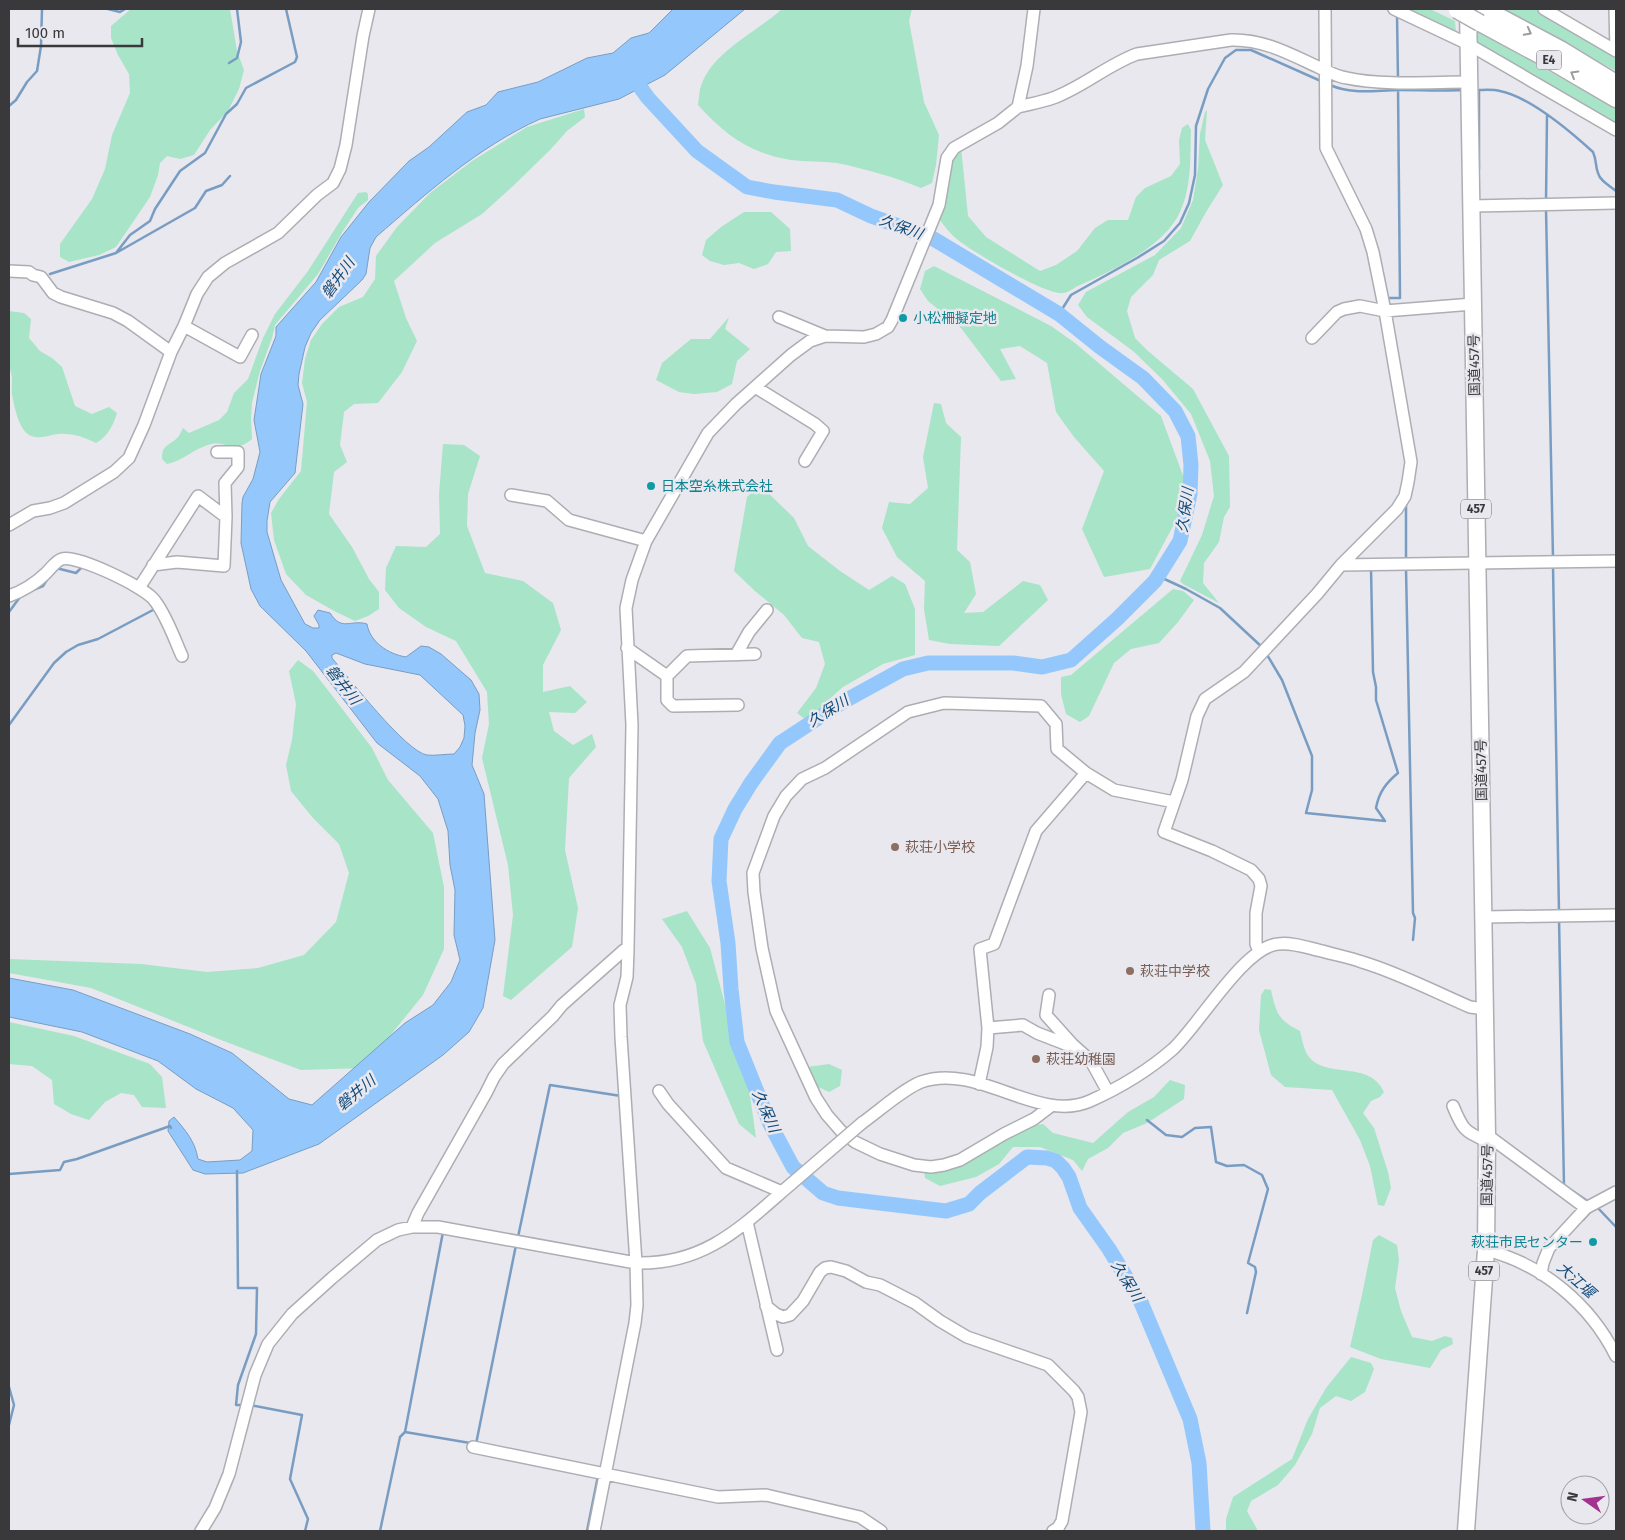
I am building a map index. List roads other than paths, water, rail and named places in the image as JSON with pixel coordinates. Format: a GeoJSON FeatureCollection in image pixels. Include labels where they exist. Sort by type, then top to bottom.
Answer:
{"type":"FeatureCollection","features":[{"type":"Feature","properties":{"kind":"highway","name":"国道457号"},"geometry":{"type":"LineString","coordinates":[[1459,9],[1468,44],[1469,82],[1487,1138],[1486,1250],[1466,1531]]}},
{"type":"Feature","properties":{"kind":"highway","name":"E4"},"geometry":{"type":"LineString","coordinates":[[1459,9],[1482,16],[1562,50],[1616,83]]}},
{"type":"Feature","properties":{"kind":"highway","name":"E4"},"geometry":{"type":"LineString","coordinates":[[1482,16],[1556,64],[1616,99]]}},
{"type":"Feature","properties":{"kind":"street"},"geometry":{"type":"LineString","coordinates":[[9,525],[33,511],[64,503],[114,472],[130,458],[171,352],[197,294],[208,276],[225,263],[278,233],[317,195],[333,183],[340,169],[346,145],[369,9]]}},
{"type":"Feature","properties":{"kind":"street"},"geometry":{"type":"LineString","coordinates":[[1018,106],[1027,66],[1034,9]]}},
{"type":"Feature","properties":{"kind":"street"},"geometry":{"type":"LineString","coordinates":[[1258,951],[1256,944],[1256,913],[1261,886],[1259,879],[1251,870],[1243,866],[1212,851],[1164,832],[1182,780],[1197,716],[1205,699],[1244,672],[1318,594],[1341,565],[1397,509],[1404,496],[1411,462],[1373,252],[1366,229],[1326,148],[1325,9]]}},
{"type":"Feature","properties":{"kind":"street"},"geometry":{"type":"LineString","coordinates":[[1394,9],[1468,44],[1616,130]]}},
{"type":"Feature","properties":{"kind":"street"},"geometry":{"type":"LineString","coordinates":[[1544,9],[1616,51],[1615,9]]}},
{"type":"Feature","properties":{"kind":"street"},"geometry":{"type":"LineString","coordinates":[[594,1531],[637,1305],[620,1005],[627,977],[632,724],[626,608],[632,580],[646,541],[708,433],[791,355],[810,341],[825,336],[864,337],[876,334],[888,327],[939,205],[947,158],[954,148],[998,123],[1018,106],[1053,98],[1136,54],[1231,40],[1246,40],[1280,49],[1345,78],[1372,82],[1469,82]]}},
{"type":"Feature","properties":{"kind":"street"},"geometry":{"type":"LineString","coordinates":[[1472,206],[1616,203]]}},
{"type":"Feature","properties":{"kind":"street"},"geometry":{"type":"LineString","coordinates":[[9,271],[29,272],[41,277],[54,293],[61,297],[113,313],[128,321],[171,352]]}},
{"type":"Feature","properties":{"kind":"street"},"geometry":{"type":"LineString","coordinates":[[1312,338],[1337,312],[1344,309],[1360,306],[1385,312],[1473,304]]}},
{"type":"Feature","properties":{"kind":"street"},"geometry":{"type":"LineString","coordinates":[[779,317],[825,336]]}},
{"type":"Feature","properties":{"kind":"street"},"geometry":{"type":"LineString","coordinates":[[184,326],[240,357],[252,335]]}},
{"type":"Feature","properties":{"kind":"street"},"geometry":{"type":"LineString","coordinates":[[756,387],[823,431],[805,462]]}},
{"type":"Feature","properties":{"kind":"street"},"geometry":{"type":"LineString","coordinates":[[153,566],[178,562],[224,566],[225,483],[238,466],[238,452],[217,452]]}},
{"type":"Feature","properties":{"kind":"street"},"geometry":{"type":"LineString","coordinates":[[511,495],[547,501],[569,520],[646,541]]}},
{"type":"Feature","properties":{"kind":"street"},"geometry":{"type":"LineString","coordinates":[[139,588],[198,496],[226,518]]}},
{"type":"Feature","properties":{"kind":"street"},"geometry":{"type":"LineString","coordinates":[[9,596],[18,593],[44,576],[60,559],[67,558],[86,562],[139,588],[153,598],[182,656]]}},
{"type":"Feature","properties":{"kind":"street"},"geometry":{"type":"LineString","coordinates":[[1341,565],[1616,561]]}},
{"type":"Feature","properties":{"kind":"street"},"geometry":{"type":"LineString","coordinates":[[736,655],[749,632],[767,610]]}},
{"type":"Feature","properties":{"kind":"street"},"geometry":{"type":"LineString","coordinates":[[627,648],[668,676]]}},
{"type":"Feature","properties":{"kind":"street"},"geometry":{"type":"LineString","coordinates":[[738,705],[673,706],[667,700],[668,676],[687,656],[755,654]]}},
{"type":"Feature","properties":{"kind":"street"},"geometry":{"type":"LineString","coordinates":[[1051,1106],[1034,1119],[960,1160],[931,1167],[914,1165],[880,1154],[855,1142],[841,1131],[816,1098],[776,1011],[762,948],[754,892],[754,873],[774,816],[786,796],[802,779],[825,768],[908,712],[944,703],[1041,706],[1056,724],[1058,749],[1086,772],[1114,790],[1174,802]]}},
{"type":"Feature","properties":{"kind":"street"},"geometry":{"type":"LineString","coordinates":[[979,1084],[987,1047],[988,1028],[980,949],[994,944],[1036,831],[1086,772]]}},
{"type":"Feature","properties":{"kind":"street"},"geometry":{"type":"LineString","coordinates":[[1484,917],[1616,915]]}},
{"type":"Feature","properties":{"kind":"street"},"geometry":{"type":"LineString","coordinates":[[201,1531],[215,1508],[229,1474],[255,1375],[268,1344],[292,1314],[332,1278],[378,1240],[398,1230],[412,1227],[438,1227],[636,1263],[653,1264],[694,1254],[710,1248],[725,1239],[862,1123],[920,1083],[947,1078],[979,1084],[1051,1106],[1071,1107],[1088,1102],[1108,1092],[1148,1068],[1174,1048],[1249,958],[1268,946],[1279,943],[1363,962],[1470,1007],[1484,1009]]}},
{"type":"Feature","properties":{"kind":"street"},"geometry":{"type":"LineString","coordinates":[[412,1227],[494,1077],[504,1064],[562,1005],[624,950],[628,949]]}},
{"type":"Feature","properties":{"kind":"street"},"geometry":{"type":"LineString","coordinates":[[1049,995],[1046,1016],[1091,1061],[1108,1092]]}},
{"type":"Feature","properties":{"kind":"street"},"geometry":{"type":"LineString","coordinates":[[988,1028],[1023,1025],[1068,1045],[1072,1044]]}},
{"type":"Feature","properties":{"kind":"street"},"geometry":{"type":"LineString","coordinates":[[659,1091],[668,1104],[726,1168],[782,1192]]}},
{"type":"Feature","properties":{"kind":"street"},"geometry":{"type":"LineString","coordinates":[[1453,1106],[1459,1121],[1470,1135],[1487,1138],[1586,1208]]}},
{"type":"Feature","properties":{"kind":"street"},"geometry":{"type":"LineString","coordinates":[[1541,1274],[1549,1248],[1586,1208],[1616,1192]]}},
{"type":"Feature","properties":{"kind":"street"},"geometry":{"type":"LineString","coordinates":[[746,1222],[777,1350]]}},
{"type":"Feature","properties":{"kind":"street"},"geometry":{"type":"LineString","coordinates":[[1486,1250],[1504,1254],[1559,1284],[1581,1304],[1607,1337],[1616,1356]]}},
{"type":"Feature","properties":{"kind":"street"},"geometry":{"type":"LineString","coordinates":[[766,1306],[783,1317],[790,1315],[803,1301],[820,1272],[825,1268],[846,1271],[866,1282],[880,1285],[915,1303],[967,1337],[1048,1365],[1074,1391],[1078,1398],[1081,1412],[1062,1521],[1058,1528],[1053,1531]]}},
{"type":"Feature","properties":{"kind":"street"},"geometry":{"type":"LineString","coordinates":[[473,1447],[718,1497],[766,1495],[860,1517],[875,1525],[881,1531]]}},
{"type":"Feature","properties":{"kind":"water","name":"磐井川"},"geometry":{"type":"Polygon","coordinates":[[[673,9],[745,9],[665,75],[619,99],[540,119],[495,143],[454,172],[376,237],[370,248],[366,274],[320,320],[311,333],[305,347],[298,385],[303,404],[295,473],[270,502],[267,532],[281,580],[305,624],[313,628],[319,628],[314,616],[318,610],[330,613],[334,619],[343,624],[367,624],[376,642],[387,650],[399,655],[406,657],[421,646],[429,647],[441,654],[471,680],[479,694],[480,710],[475,733],[472,765],[484,794],[495,940],[483,1008],[469,1032],[443,1055],[319,1144],[243,1173],[205,1174],[193,1170],[168,1131],[169,1121],[174,1117],[192,1141],[198,1159],[207,1162],[240,1160],[252,1151],[253,1130],[233,1108],[196,1089],[158,1061],[82,1032],[9,1017],[9,978],[73,990],[190,1034],[232,1053],[289,1099],[312,1105],[405,1023],[433,1005],[451,982],[460,960],[454,935],[455,890],[450,865],[448,831],[438,799],[420,776],[377,743],[306,651],[260,606],[251,589],[241,543],[242,503],[243,497],[253,479],[260,452],[254,420],[261,374],[276,336],[276,327],[316,282],[341,237],[369,202],[409,161],[429,147],[467,112],[486,105],[498,92],[538,82],[587,58],[613,53],[631,38],[649,33],[673,9]],[[336,653],[332,655],[332,658],[392,728],[418,751],[427,755],[454,754],[464,738],[465,726],[463,715],[420,675],[365,664],[336,653]]]}},
{"type":"Feature","properties":{"kind":"waterway"},"geometry":{"type":"LineString","coordinates":[[9,106],[16,100],[27,82],[37,71],[41,46],[42,9]]}},
{"type":"Feature","properties":{"kind":"waterway"},"geometry":{"type":"LineString","coordinates":[[108,9],[120,12],[125,9]]}},
{"type":"Feature","properties":{"kind":"waterway"},"geometry":{"type":"LineString","coordinates":[[229,63],[237,58],[241,42],[237,9]]}},
{"type":"Feature","properties":{"kind":"waterway"},"geometry":{"type":"LineString","coordinates":[[116,253],[130,235],[150,221],[155,209],[180,171],[205,153],[226,114],[237,104],[246,88],[295,62],[297,57],[286,9]]}},
{"type":"Feature","properties":{"kind":"waterway"},"geometry":{"type":"LineString","coordinates":[[1397,14],[1398,80]]}},
{"type":"Feature","properties":{"kind":"waterway"},"geometry":{"type":"LineString","coordinates":[[1059,314],[1071,295],[1164,241],[1180,223],[1189,203],[1195,175],[1196,126],[1208,89],[1225,58],[1236,50],[1251,50],[1323,82]]}},
{"type":"Feature","properties":{"kind":"waterway","name":"久保川"},"geometry":{"type":"LineString","coordinates":[[630,73],[648,98],[697,151],[747,187],[837,200],[871,216],[932,238],[1059,314],[1143,378],[1175,411],[1188,436],[1191,465],[1190,494],[1180,541],[1155,581],[1117,619],[1071,660],[1042,667],[1013,663],[928,663],[903,669],[841,703],[780,743],[735,809],[721,839],[719,881],[728,943],[737,1042],[770,1124],[793,1167],[823,1193],[838,1198],[946,1211],[969,1204],[980,1193],[1027,1157],[1047,1158],[1056,1161],[1069,1177],[1080,1208],[1109,1249],[1140,1300],[1190,1419],[1199,1463],[1203,1531]]}},
{"type":"Feature","properties":{"kind":"waterway"},"geometry":{"type":"LineString","coordinates":[[1330,85],[1356,91],[1463,90]]}},
{"type":"Feature","properties":{"kind":"waterway"},"geometry":{"type":"LineString","coordinates":[[1385,298],[1400,298],[1398,86]]}},
{"type":"Feature","properties":{"kind":"waterway"},"geometry":{"type":"LineString","coordinates":[[1476,90],[1494,90],[1512,95],[1550,116],[1593,152],[1599,176],[1616,191]]}},
{"type":"Feature","properties":{"kind":"waterway"},"geometry":{"type":"LineString","coordinates":[[1479,90],[1479,169]]}},
{"type":"Feature","properties":{"kind":"waterway"},"geometry":{"type":"LineString","coordinates":[[1546,201],[1547,115]]}},
{"type":"Feature","properties":{"kind":"waterway"},"geometry":{"type":"LineString","coordinates":[[50,274],[116,253],[195,208],[206,191],[222,185],[230,176]]}},
{"type":"Feature","properties":{"kind":"waterway"},"geometry":{"type":"LineString","coordinates":[[1546,209],[1553,558]]}},
{"type":"Feature","properties":{"kind":"waterway"},"geometry":{"type":"LineString","coordinates":[[1406,504],[1406,561]]}},
{"type":"Feature","properties":{"kind":"waterway"},"geometry":{"type":"LineString","coordinates":[[1553,566],[1559,913]]}},
{"type":"Feature","properties":{"kind":"waterway"},"geometry":{"type":"LineString","coordinates":[[56,568],[76,573],[82,567]]}},
{"type":"Feature","properties":{"kind":"waterway"},"geometry":{"type":"LineString","coordinates":[[1266,653],[1282,680],[1312,756],[1312,790],[1306,813],[1385,821],[1376,808],[1377,802],[1384,788],[1398,773],[1376,700],[1373,672],[1371,568]]}},
{"type":"Feature","properties":{"kind":"waterway"},"geometry":{"type":"LineString","coordinates":[[1406,569],[1413,913],[1415,918],[1413,940]]}},
{"type":"Feature","properties":{"kind":"waterway"},"geometry":{"type":"LineString","coordinates":[[1158,576],[1220,608],[1263,648]]}},
{"type":"Feature","properties":{"kind":"waterway"},"geometry":{"type":"LineString","coordinates":[[33,590],[43,586],[48,578]]}},
{"type":"Feature","properties":{"kind":"waterway"},"geometry":{"type":"LineString","coordinates":[[9,612],[20,597]]}},
{"type":"Feature","properties":{"kind":"waterway"},"geometry":{"type":"LineString","coordinates":[[9,725],[54,663],[66,652],[78,645],[98,639],[153,610]]}},
{"type":"Feature","properties":{"kind":"waterway"},"geometry":{"type":"LineString","coordinates":[[1559,918],[1564,1186],[1566,1187]]}},
{"type":"Feature","properties":{"kind":"waterway"},"geometry":{"type":"LineString","coordinates":[[518,1237],[550,1085],[621,1096]]}},
{"type":"Feature","properties":{"kind":"waterway"},"geometry":{"type":"LineString","coordinates":[[1147,1120],[1166,1135],[1182,1137],[1195,1128],[1211,1127],[1216,1162],[1227,1166],[1244,1165],[1262,1175],[1268,1189],[1248,1263],[1255,1267],[1256,1272],[1247,1313]]}},
{"type":"Feature","properties":{"kind":"waterway"},"geometry":{"type":"LineString","coordinates":[[9,1174],[60,1170],[64,1162],[170,1126],[171,1128]]}},
{"type":"Feature","properties":{"kind":"waterway"},"geometry":{"type":"LineString","coordinates":[[237,1171],[238,1288],[257,1288],[256,1334],[238,1385],[236,1405],[245,1405]]}},
{"type":"Feature","properties":{"kind":"waterway"},"geometry":{"type":"LineString","coordinates":[[1571,1190],[1589,1202]]}},
{"type":"Feature","properties":{"kind":"waterway"},"geometry":{"type":"LineString","coordinates":[[1596,1206],[1616,1227]]}},
{"type":"Feature","properties":{"kind":"waterway","name":"大江堰"},"geometry":{"type":"LineString","coordinates":[[1583,1220],[1593,1209]]}},
{"type":"Feature","properties":{"kind":"waterway"},"geometry":{"type":"LineString","coordinates":[[380,1531],[400,1437],[405,1432],[443,1232]]}},
{"type":"Feature","properties":{"kind":"waterway"},"geometry":{"type":"LineString","coordinates":[[405,1432],[476,1444],[516,1245]]}},
{"type":"Feature","properties":{"kind":"waterway","name":"大江堰"},"geometry":{"type":"LineString","coordinates":[[1579,1296],[1592,1310],[1616,1344]]}},
{"type":"Feature","properties":{"kind":"waterway"},"geometry":{"type":"LineString","coordinates":[[9,1387],[14,1405],[9,1425]]}},
{"type":"Feature","properties":{"kind":"waterway"},"geometry":{"type":"LineString","coordinates":[[250,1405],[302,1415],[290,1479],[308,1519],[305,1531]]}},
{"type":"Feature","properties":{"kind":"waterway"},"geometry":{"type":"LineString","coordinates":[[587,1531],[598,1476]]}},
{"type":"Feature","properties":{"kind":"place","name":"小松柵擬定地"},"geometry":{"type":"Point","coordinates":[903,318]}},
{"type":"Feature","properties":{"kind":"place","name":"日本空糸株式会社"},"geometry":{"type":"Point","coordinates":[651,486]}},
{"type":"Feature","properties":{"kind":"place","name":"萩荘小学校"},"geometry":{"type":"Point","coordinates":[895,847]}},
{"type":"Feature","properties":{"kind":"place","name":"萩荘中学校"},"geometry":{"type":"Point","coordinates":[1130,971]}},
{"type":"Feature","properties":{"kind":"place","name":"萩荘幼稚園"},"geometry":{"type":"Point","coordinates":[1036,1059]}},
{"type":"Feature","properties":{"kind":"place","name":"萩荘市民センター"},"geometry":{"type":"Point","coordinates":[1593,1242]}}]}
